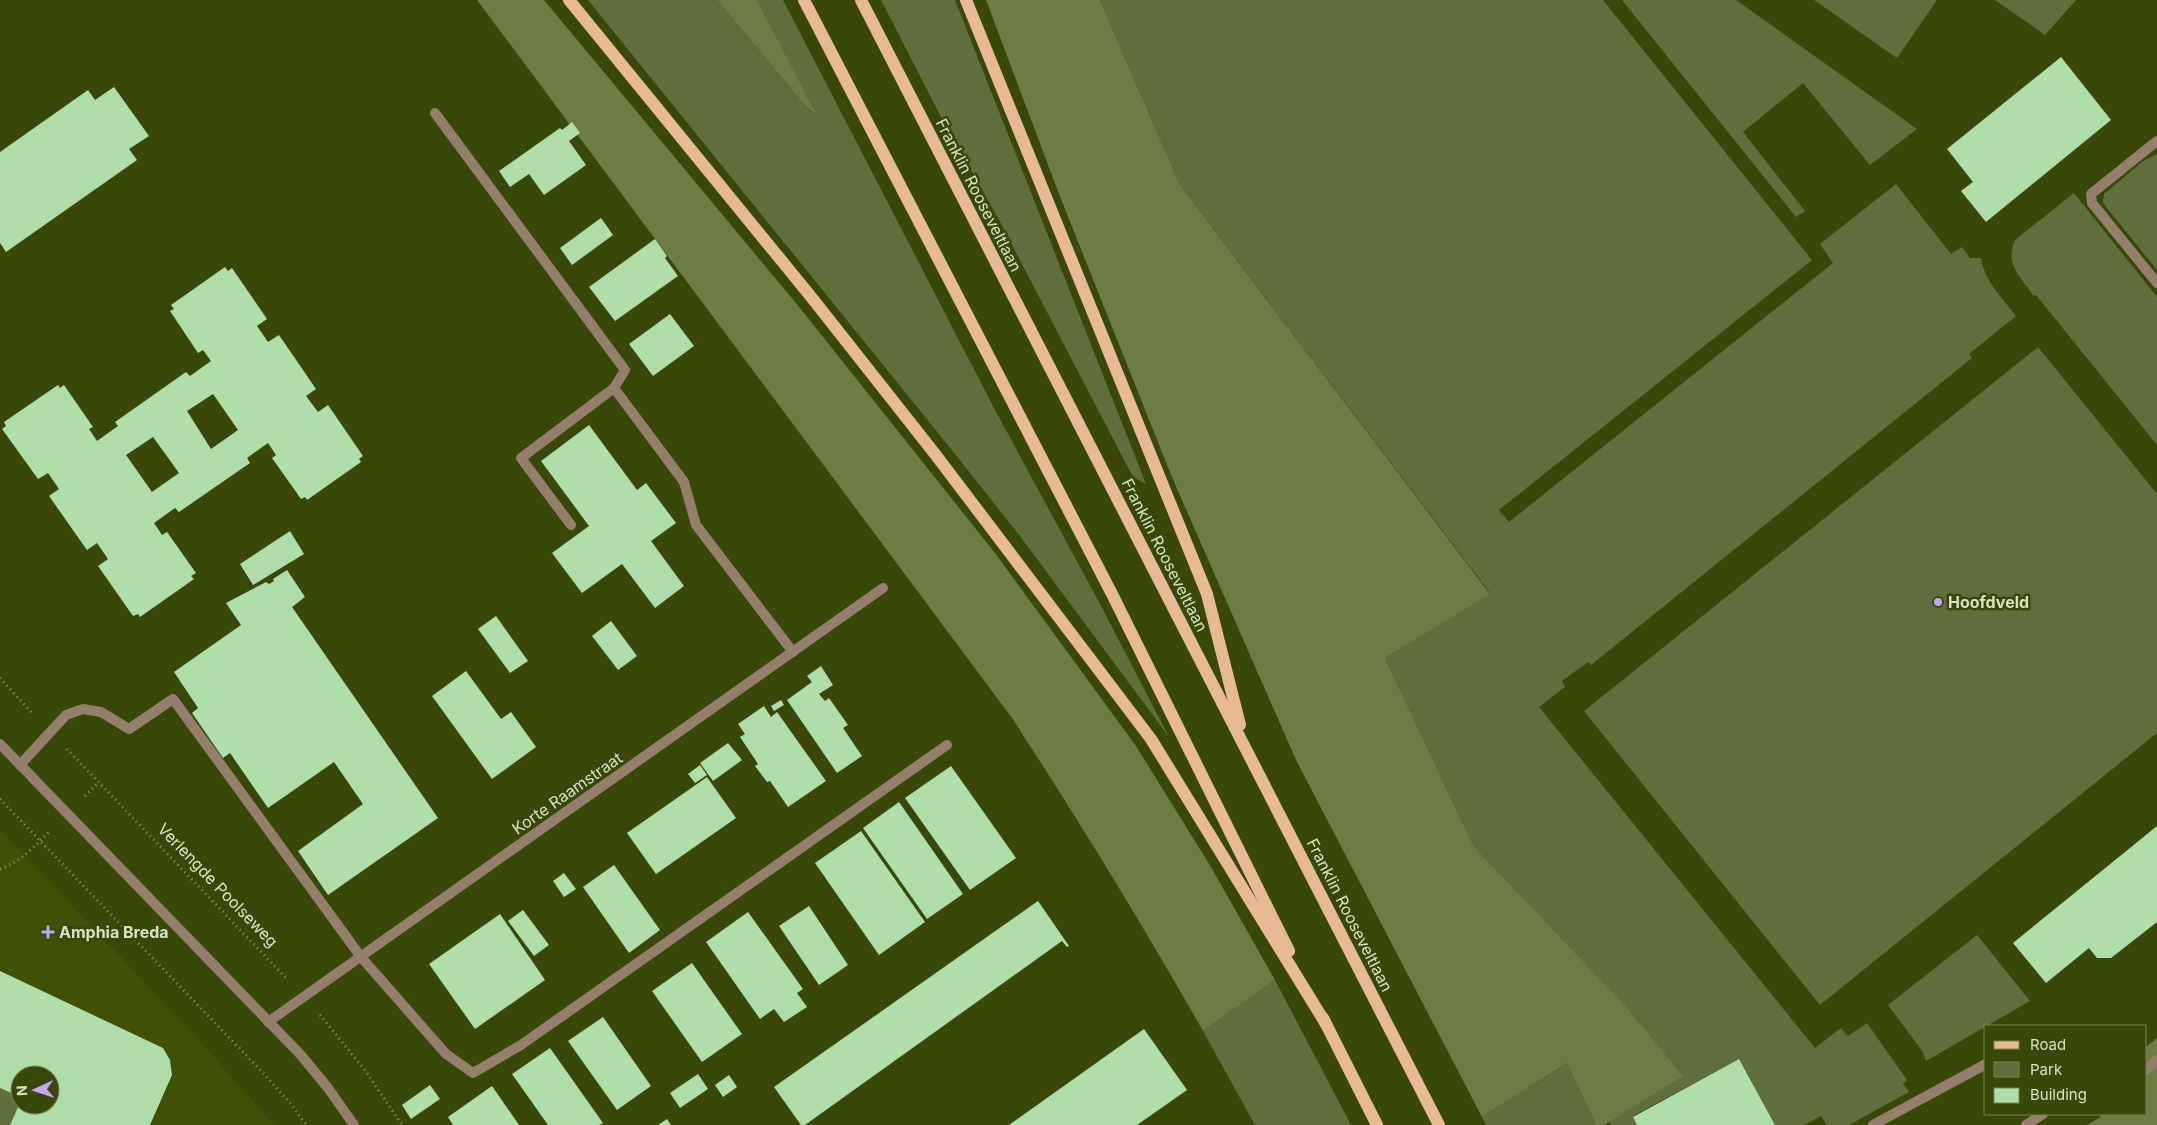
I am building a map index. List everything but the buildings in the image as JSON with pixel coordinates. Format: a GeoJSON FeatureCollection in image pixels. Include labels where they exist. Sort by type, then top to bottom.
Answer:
{"type":"FeatureCollection","features":[{"type":"Feature","properties":{"kind":"main road"},"geometry":{"type":"LineString","coordinates":[[569,0],[929,446],[1151,739],[1326,1024]]}},
{"type":"Feature","properties":{"kind":"main road"},"geometry":{"type":"LineString","coordinates":[[804,0],[1108,586],[1377,1125]]}},
{"type":"Feature","properties":{"kind":"main road","name":"Franklin Rooseveltlaan"},"geometry":{"type":"LineString","coordinates":[[861,0],[1439,1125]]}},
{"type":"Feature","properties":{"kind":"main road"},"geometry":{"type":"LineString","coordinates":[[966,0],[1207,594],[1245,747]]}},
{"type":"Feature","properties":{"kind":"street"},"geometry":{"type":"LineString","coordinates":[[435,113],[625,370],[614,388],[521,458],[570,525]]}},
{"type":"Feature","properties":{"kind":"street"},"geometry":{"type":"LineString","coordinates":[[2157,141],[2091,194],[2092,203],[2157,283]]}},
{"type":"Feature","properties":{"kind":"street"},"geometry":{"type":"LineString","coordinates":[[614,388],[684,482],[696,525],[793,652]]}},
{"type":"Feature","properties":{"kind":"street","name":"Korte Raamstraat"},"geometry":{"type":"LineString","coordinates":[[268,1022],[883,588]]}},
{"type":"Feature","properties":{"kind":"street"},"geometry":{"type":"LineString","coordinates":[[20,765],[66,715],[82,709],[101,712],[129,729],[173,699],[361,957],[446,1054],[473,1073],[521,1045],[947,745]]}},
{"type":"Feature","properties":{"kind":"street"},"geometry":{"type":"LineString","coordinates":[[0,744],[314,1070],[354,1125]]}},
{"type":"Feature","properties":{"kind":"street"},"geometry":{"type":"LineString","coordinates":[[2147,1069],[2157,1060]]}},
{"type":"Feature","properties":{"kind":"street"},"geometry":{"type":"LineString","coordinates":[[1872,1125],[1984,1065]]}},
{"type":"Feature","properties":{"kind":"street"},"geometry":{"type":"LineString","coordinates":[[2026,1125],[2041,1115]]}},
{"type":"Feature","properties":{"kind":"path","name":"Verlengde Poolseweg"},"geometry":{"type":"LineString","coordinates":[[0,678],[50,733],[303,997],[346,1046],[402,1125]]}},
{"type":"Feature","properties":{"kind":"path"},"geometry":{"type":"LineString","coordinates":[[80,800],[99,782]]}},
{"type":"Feature","properties":{"kind":"path"},"geometry":{"type":"LineString","coordinates":[[0,799],[265,1075],[291,1104],[306,1125]]}},
{"type":"Feature","properties":{"kind":"path"},"geometry":{"type":"LineString","coordinates":[[0,869],[19,859],[53,827]]}},
{"type":"Feature","properties":{"kind":"shaded area"},"geometry":{"type":"Polygon","coordinates":[[[477,0],[544,0],[800,308],[995,553],[1136,746],[1211,867],[1275,980],[1203,1031],[1110,873],[1012,718],[477,0]]]}},
{"type":"Feature","properties":{"kind":"shaded area"},"geometry":{"type":"Polygon","coordinates":[[[717,0],[757,0],[816,114],[806,107],[717,0]]]}},
{"type":"Feature","properties":{"kind":"shaded area"},"geometry":{"type":"Polygon","coordinates":[[[986,0],[1100,0],[1180,185],[1490,594],[1385,658],[1474,847],[1627,1008],[1683,1076],[1604,1125],[1596,1125],[1567,1063],[1482,1117],[1296,760],[1171,475],[1059,194],[986,0]]]}},
{"type":"Feature","properties":{"kind":"shaded area","name":"Amphia Breda"},"geometry":{"type":"Polygon","coordinates":[[[0,829],[194,1034],[274,1125],[0,1125],[0,829]]]}},
{"type":"Feature","properties":{"kind":"shaded area"},"geometry":{"type":"Polygon","coordinates":[[[2157,1038],[2157,1125],[2087,1125],[2101,1117],[2100,1115],[2147,1115],[2147,1046],[2157,1038]]]}},
{"type":"Feature","properties":{"kind":"green space"},"geometry":{"type":"Polygon","coordinates":[[[588,0],[717,0],[806,107],[815,114],[757,0],[783,0],[994,408],[1099,602],[1169,737],[1020,536],[588,0]]]}},
{"type":"Feature","properties":{"kind":"green space"},"geometry":{"type":"Polygon","coordinates":[[[881,0],[955,0],[1146,484],[1133,477],[998,218],[942,119],[881,0]]]}},
{"type":"Feature","properties":{"kind":"green space"},"geometry":{"type":"Polygon","coordinates":[[[1100,0],[1603,0],[1812,260],[1499,510],[1509,522],[1833,263],[1820,244],[1896,184],[1951,254],[1962,247],[1970,258],[1981,258],[1990,282],[2016,316],[1969,354],[1972,358],[1591,665],[1588,662],[1562,681],[1565,687],[1539,707],[1815,1048],[1841,1028],[1848,1036],[1867,1023],[1907,1080],[1903,1084],[1909,1092],[1849,1125],[1827,1125],[1821,1116],[1804,1125],[1775,1125],[1739,1059],[1633,1116],[1637,1125],[1611,1125],[1474,847],[1385,658],[1490,593],[1180,185],[1100,0]]]}},
{"type":"Feature","properties":{"kind":"green space"},"geometry":{"type":"Polygon","coordinates":[[[1622,0],[1736,0],[1917,129],[1870,165],[1803,83],[1743,132],[1805,211],[1796,217],[1622,0]]]}},
{"type":"Feature","properties":{"kind":"green space"},"geometry":{"type":"Polygon","coordinates":[[[1814,0],[1937,0],[1897,58],[1814,0]]]}},
{"type":"Feature","properties":{"kind":"green space"},"geometry":{"type":"Polygon","coordinates":[[[1995,0],[2076,0],[2045,35],[1995,0]]]}},
{"type":"Feature","properties":{"kind":"green space"},"geometry":{"type":"Polygon","coordinates":[[[2157,154],[2157,270],[2103,203],[2104,194],[2143,161],[2157,154]]]}},
{"type":"Feature","properties":{"kind":"green space"},"geometry":{"type":"Polygon","coordinates":[[[2074,193],[2157,297],[2157,445],[2036,295],[2034,296],[2019,276],[2013,263],[2012,248],[2015,240],[2074,193]]]}},
{"type":"Feature","properties":{"kind":"green space","name":"Hoofdveld"},"geometry":{"type":"Polygon","coordinates":[[[2038,347],[2157,494],[2157,733],[1820,1005],[1584,711],[2038,347]]]}},
{"type":"Feature","properties":{"kind":"green space"},"geometry":{"type":"Polygon","coordinates":[[[1977,935],[2030,1001],[1988,1025],[1984,1025],[1984,1028],[1926,1061],[1923,1052],[1888,1005],[1977,935]]]}},
{"type":"Feature","properties":{"kind":"green space"},"geometry":{"type":"Polygon","coordinates":[[[1275,980],[1351,1125],[1255,1125],[1203,1031],[1275,980]]]}},
{"type":"Feature","properties":{"kind":"green space"},"geometry":{"type":"Polygon","coordinates":[[[1567,1063],[1596,1125],[1486,1125],[1482,1117],[1567,1063]]]}},
{"type":"Feature","properties":{"kind":"green space"},"geometry":{"type":"Polygon","coordinates":[[[0,1088],[10,1092],[10,1115],[15,1115],[10,1125],[0,1125],[0,1088]]]}},
{"type":"Feature","properties":{"kind":"place","name":"Hoofdveld"},"geometry":{"type":"Point","coordinates":[1938,602]}},
{"type":"Feature","properties":{"kind":"place","name":"Amphia Breda"},"geometry":{"type":"Point","coordinates":[48,932]}}]}
